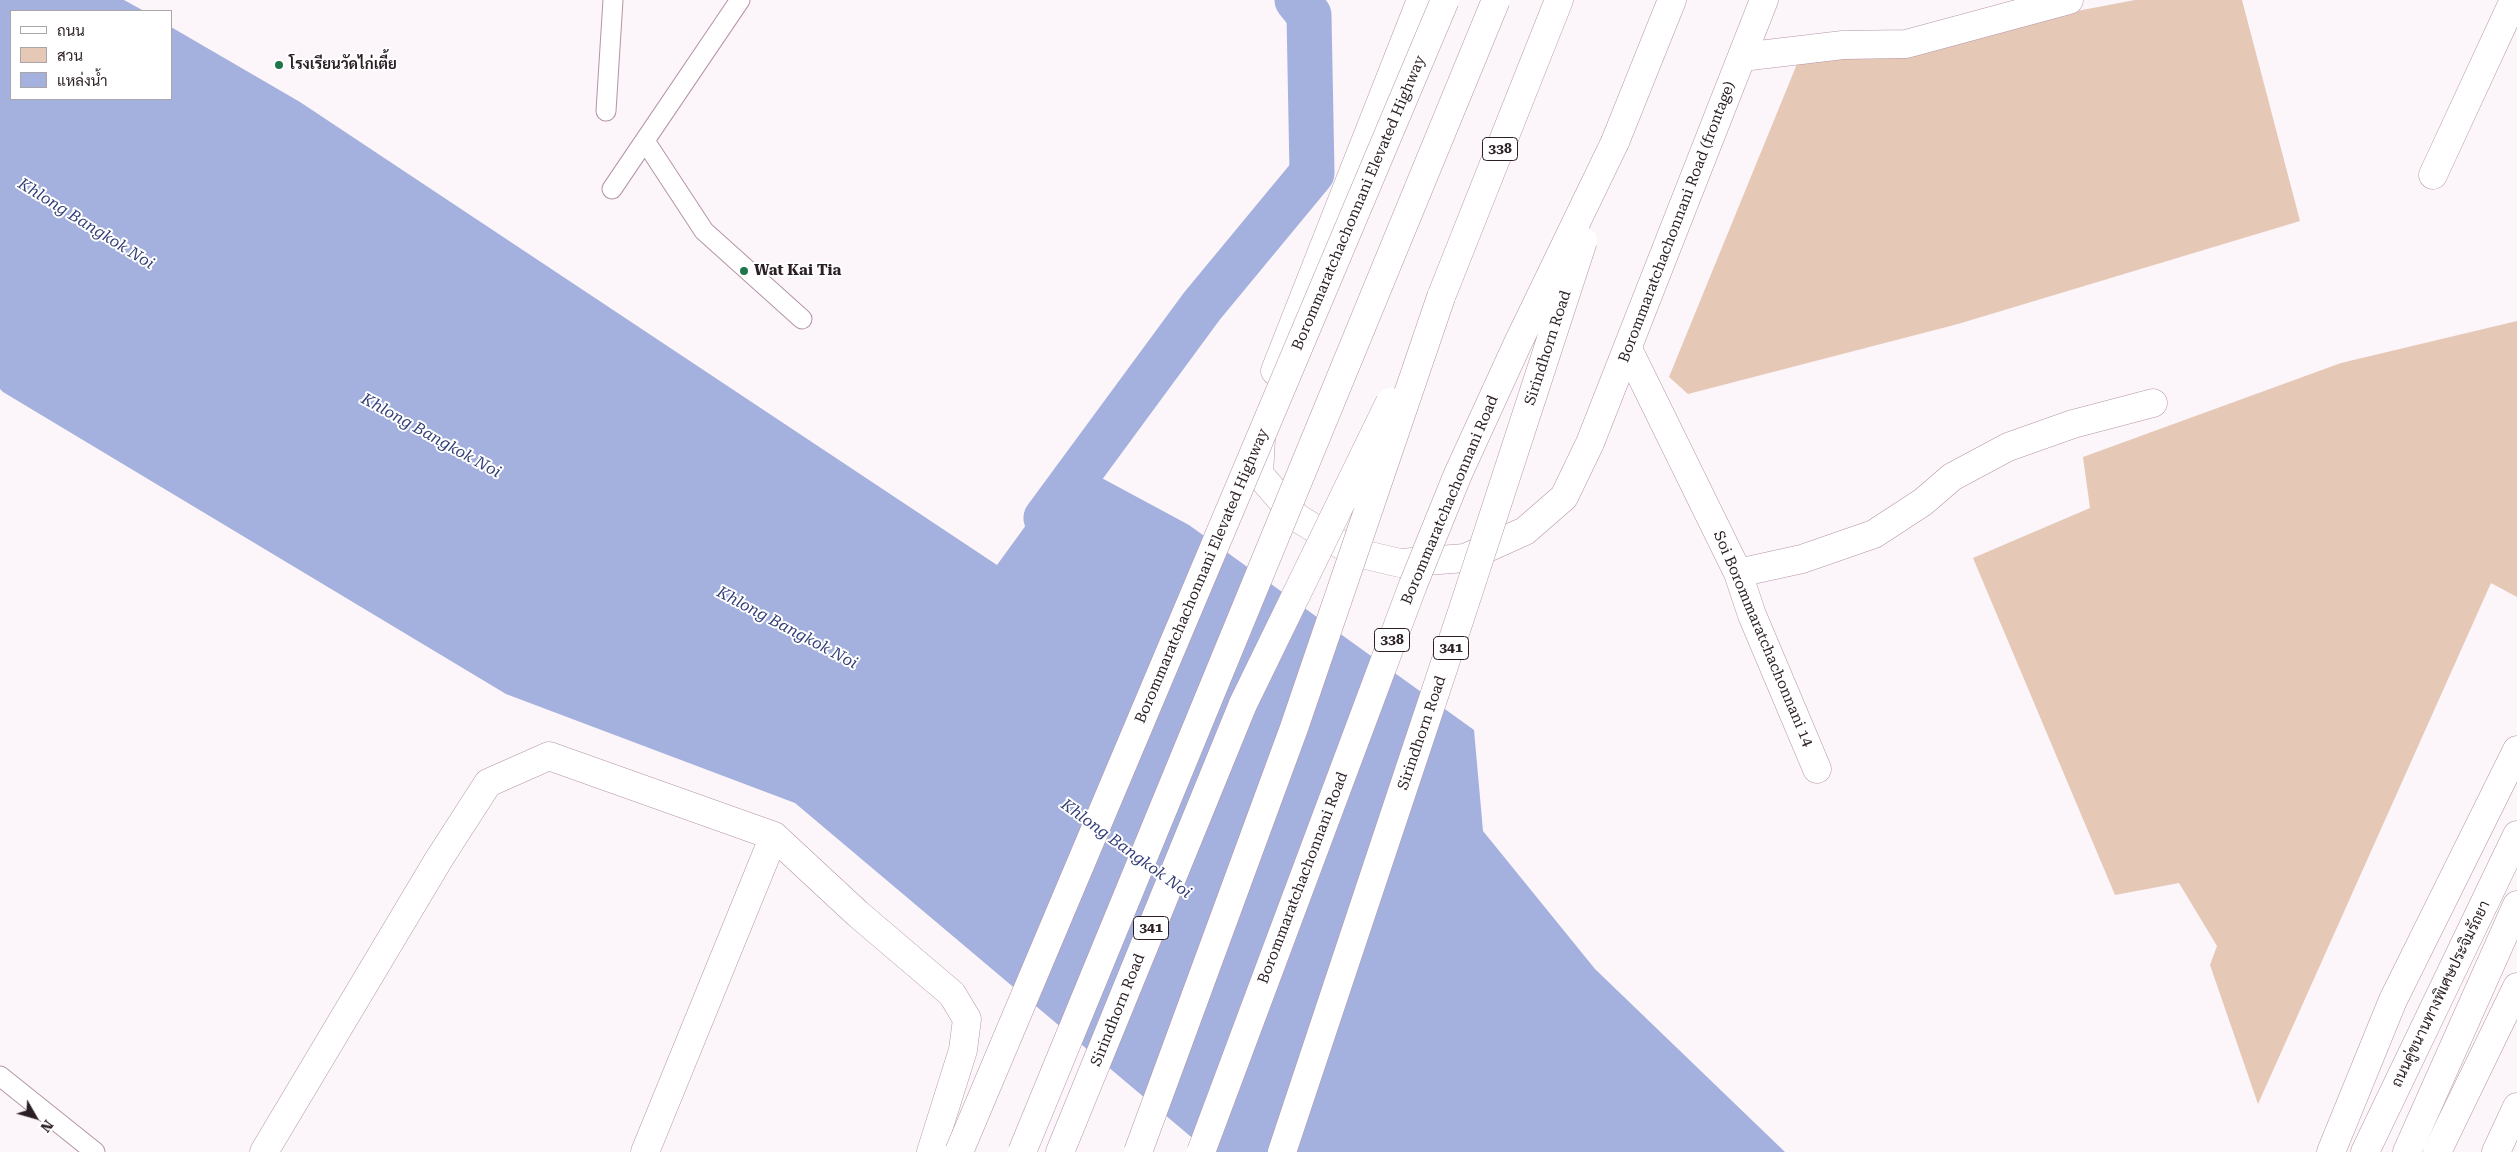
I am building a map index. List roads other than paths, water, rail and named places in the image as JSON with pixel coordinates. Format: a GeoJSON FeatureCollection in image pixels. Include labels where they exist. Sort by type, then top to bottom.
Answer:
{"type":"FeatureCollection","features":[{"type":"Feature","properties":{"kind":"main road","name":"Borommaratchachonnani Road (frontage)"},"geometry":{"type":"LineString","coordinates":[[1421,0],[1263,399],[1259,474],[1296,517],[1353,552],[1400,563],[1465,558],[1525,531],[1564,497],[1590,443],[1628,349],[1764,0]]}},
{"type":"Feature","properties":{"kind":"main road","name":"Borommaratchachonnani Elevated Highway"},"geometry":{"type":"LineString","coordinates":[[959,1152],[1445,0]]}},
{"type":"Feature","properties":{"kind":"main road"},"geometry":{"type":"LineString","coordinates":[[1022,1152],[1496,0]]}},
{"type":"Feature","properties":{"kind":"main road","name":"338"},"geometry":{"type":"LineString","coordinates":[[1138,1152],[1294,728],[1441,297],[1559,0]]}},
{"type":"Feature","properties":{"kind":"main road","name":"Borommaratchachonnani Road"},"geometry":{"type":"LineString","coordinates":[[1201,1152],[1413,586],[1454,482],[1517,345],[1615,142],[1672,0]]}},
{"type":"Feature","properties":{"kind":"main road"},"geometry":{"type":"LineString","coordinates":[[1742,57],[1844,45],[1906,44],[2068,0]]}},
{"type":"Feature","properties":{"kind":"main road"},"geometry":{"type":"LineString","coordinates":[[2433,175],[2514,0]]}},
{"type":"Feature","properties":{"kind":"main road","name":"Sirindhorn Road"},"geometry":{"type":"LineString","coordinates":[[1282,1152],[1461,615],[1615,142]]}},
{"type":"Feature","properties":{"kind":"main road","name":"Sirindhorn Road"},"geometry":{"type":"LineString","coordinates":[[1060,1152],[1243,704],[1441,297]]}},
{"type":"Feature","properties":{"kind":"main road","name":"Soi Borommaratchachonnani 14"},"geometry":{"type":"LineString","coordinates":[[1628,349],[1738,573],[1752,615],[1817,769]]}},
{"type":"Feature","properties":{"kind":"main road"},"geometry":{"type":"LineString","coordinates":[[1738,573],[1802,559],[1874,534],[1923,502],[1952,476],[2008,447],[2072,424],[2153,403]]}},
{"type":"Feature","properties":{"kind":"main road"},"geometry":{"type":"LineString","coordinates":[[2331,1152],[2393,1000],[2517,750]]}},
{"type":"Feature","properties":{"kind":"main road"},"geometry":{"type":"LineString","coordinates":[[264,1152],[434,867],[488,783],[549,756],[774,836],[858,914],[952,994],[967,1019],[963,1050],[931,1152]]}},
{"type":"Feature","properties":{"kind":"main road","name":"ถนนคู่ขนานทางพิเศษประจิมรัถยา"},"geometry":{"type":"LineString","coordinates":[[2365,1152],[2517,835]]}},
{"type":"Feature","properties":{"kind":"main road"},"geometry":{"type":"LineString","coordinates":[[645,1152],[774,836]]}},
{"type":"Feature","properties":{"kind":"main road"},"geometry":{"type":"LineString","coordinates":[[2407,1152],[2517,906]]}},
{"type":"Feature","properties":{"kind":"main road"},"geometry":{"type":"LineString","coordinates":[[2438,1152],[2517,987]]}},
{"type":"Feature","properties":{"kind":"main road"},"geometry":{"type":"LineString","coordinates":[[2496,1152],[2517,1107]]}},
{"type":"Feature","properties":{"kind":"lane"},"geometry":{"type":"LineString","coordinates":[[606,111],[613,0]]}},
{"type":"Feature","properties":{"kind":"lane"},"geometry":{"type":"LineString","coordinates":[[612,189],[740,0]]}},
{"type":"Feature","properties":{"kind":"lane"},"geometry":{"type":"LineString","coordinates":[[645,141],[704,231],[802,319]]}},
{"type":"Feature","properties":{"kind":"lane"},"geometry":{"type":"LineString","coordinates":[[0,1076],[95,1152]]}},
{"type":"Feature","properties":{"kind":"water","name":"Khlong Bangkok Noi"},"geometry":{"type":"Polygon","coordinates":[[[0,0],[124,0],[142,10],[10,10],[10,100],[172,100],[172,28],[300,102],[997,565],[1072,462],[1189,525],[1474,730],[1483,831],[1595,969],[1785,1152],[1209,1152],[795,803],[506,694],[0,389],[0,0]]]}},
{"type":"Feature","properties":{"kind":"waterway"},"geometry":{"type":"LineString","coordinates":[[1046,518],[1202,306],[1312,173],[1309,15],[1297,0]]}},
{"type":"Feature","properties":{"kind":"place","name":"โรงเรียนวัดไก่เตี้ย"},"geometry":{"type":"Point","coordinates":[279,65]}},
{"type":"Feature","properties":{"kind":"place","name":"Wat Kai Tia"},"geometry":{"type":"Point","coordinates":[744,271]}}]}
